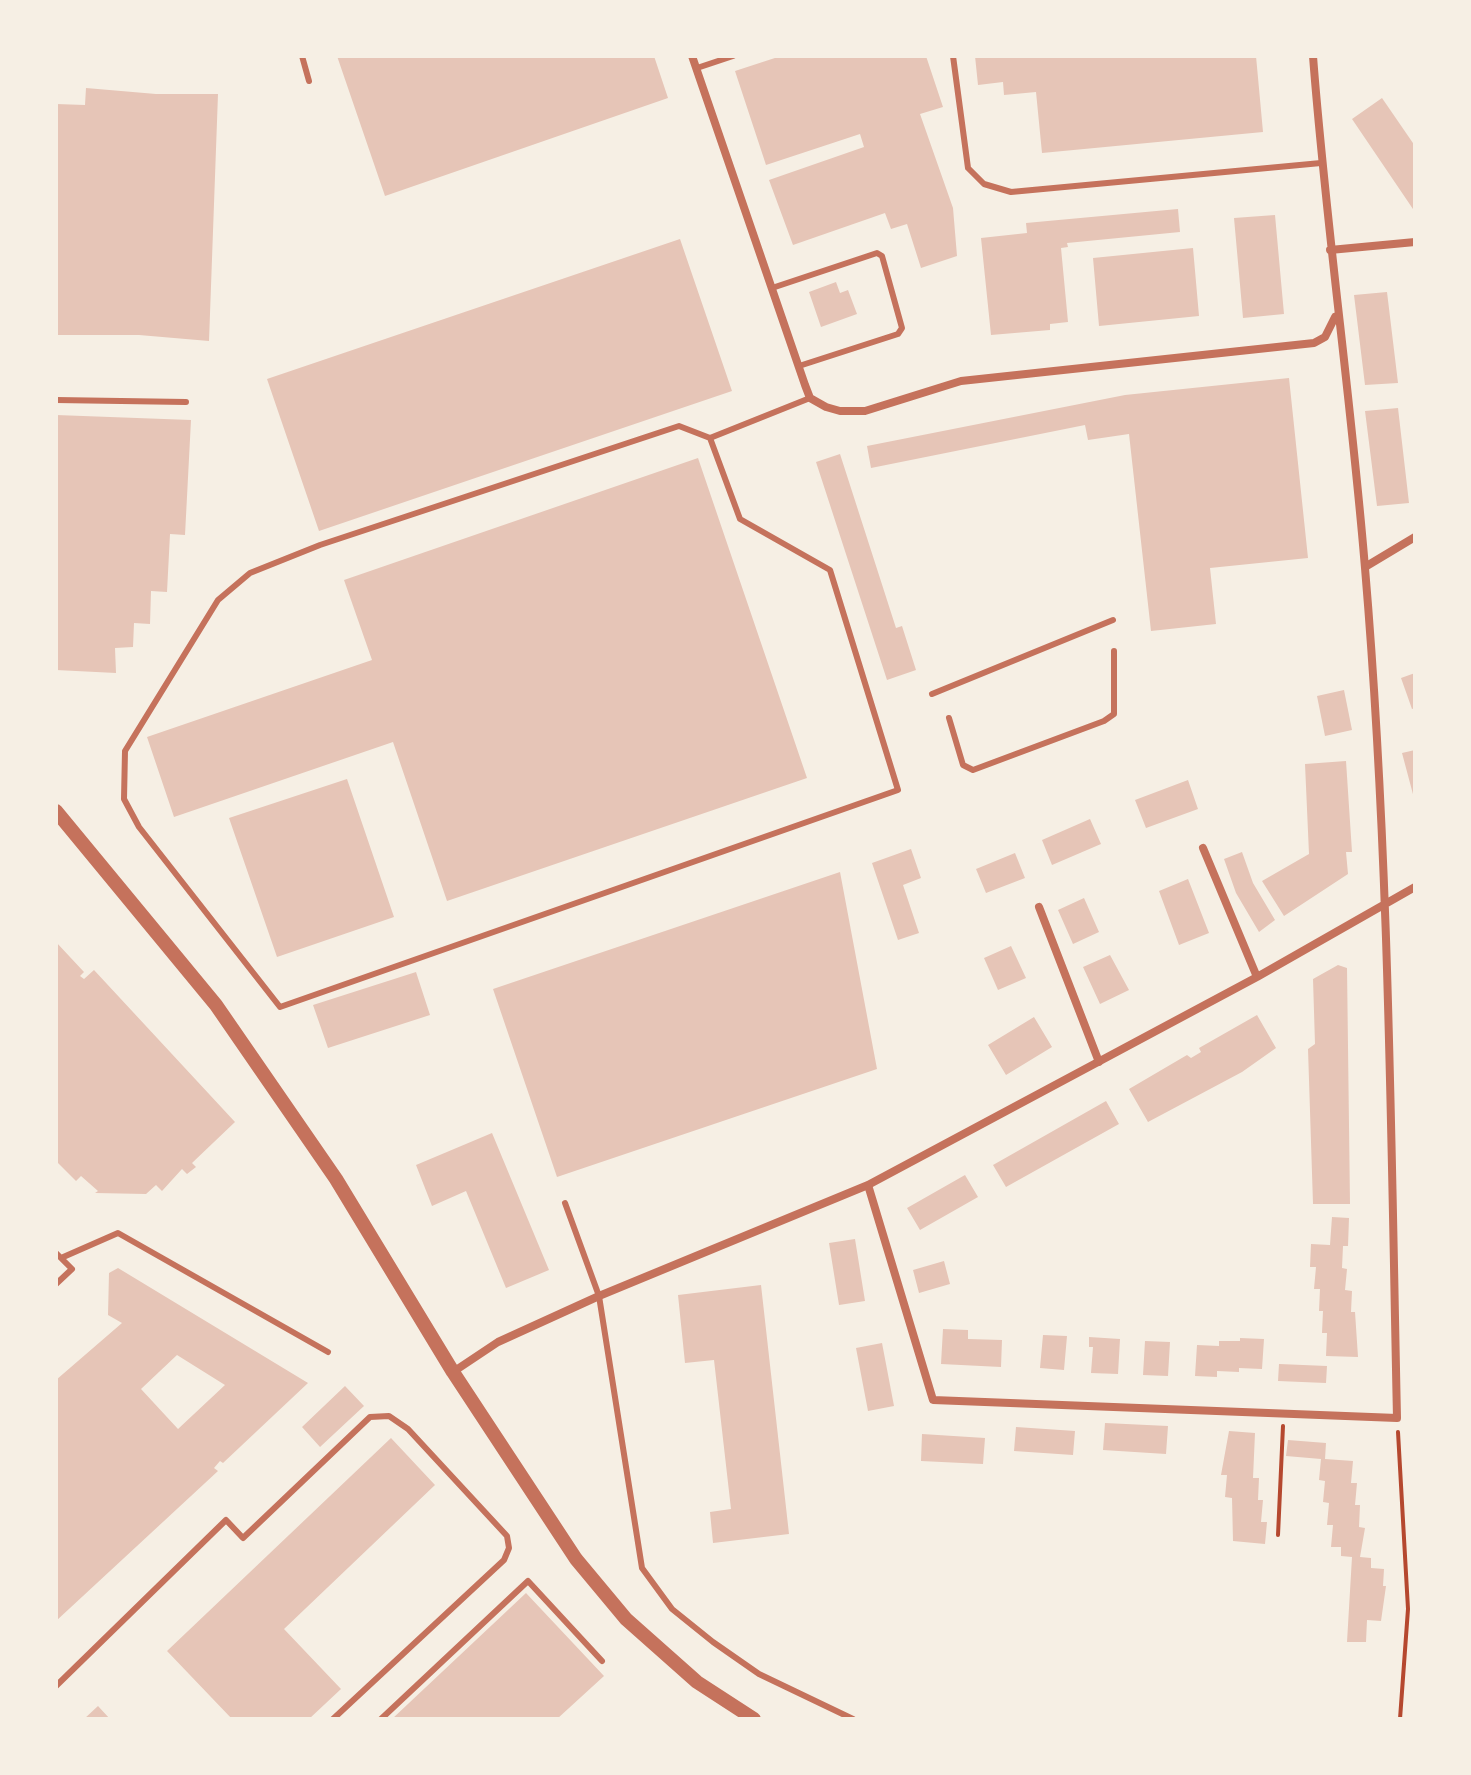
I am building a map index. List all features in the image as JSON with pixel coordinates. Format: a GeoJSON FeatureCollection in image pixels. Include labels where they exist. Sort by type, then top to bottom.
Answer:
{"type":"FeatureCollection","features":[{"type":"Feature","properties":{"kind":"street"},"geometry":{"type":"LineString","coordinates":[[692,56],[810,398],[840,411],[865,411],[961,381],[1314,343],[1325,337],[1336,313]]}},
{"type":"Feature","properties":{"kind":"street"},"geometry":{"type":"LineString","coordinates":[[868,1185],[933,1400],[1397,1418],[1386,904],[1365,567],[1336,313],[1313,56]]}},
{"type":"Feature","properties":{"kind":"street"},"geometry":{"type":"LineString","coordinates":[[1330,250],[1415,242]]}},
{"type":"Feature","properties":{"kind":"street"},"geometry":{"type":"LineString","coordinates":[[1365,567],[1415,537]]}},
{"type":"Feature","properties":{"kind":"street"},"geometry":{"type":"LineString","coordinates":[[58,817],[216,1005],[336,1179],[453,1372],[576,1559],[626,1619],[697,1682],[754,1719]]}},
{"type":"Feature","properties":{"kind":"street"},"geometry":{"type":"LineString","coordinates":[[1203,848],[1257,977]]}},
{"type":"Feature","properties":{"kind":"street"},"geometry":{"type":"LineString","coordinates":[[453,1372],[498,1342],[599,1296],[868,1185],[1257,977],[1415,887]]}},
{"type":"Feature","properties":{"kind":"street"},"geometry":{"type":"LineString","coordinates":[[1039,907],[1099,1062]]}},
{"type":"Feature","properties":{"kind":"lane"},"geometry":{"type":"LineString","coordinates":[[302,56],[309,81]]}},
{"type":"Feature","properties":{"kind":"lane"},"geometry":{"type":"LineString","coordinates":[[697,68],[733,56]]}},
{"type":"Feature","properties":{"kind":"lane"},"geometry":{"type":"LineString","coordinates":[[953,56],[968,168],[984,184],[1011,192],[1321,163]]}},
{"type":"Feature","properties":{"kind":"lane"},"geometry":{"type":"LineString","coordinates":[[772,288],[877,253],[882,256],[902,328],[898,334],[799,366]]}},
{"type":"Feature","properties":{"kind":"lane"},"geometry":{"type":"LineString","coordinates":[[710,438],[740,519],[830,570],[898,790],[280,1007],[139,827],[124,799],[125,751],[218,600],[250,573],[320,545],[679,426],[710,438],[810,398]]}},
{"type":"Feature","properties":{"kind":"lane"},"geometry":{"type":"LineString","coordinates":[[56,400],[186,402]]}},
{"type":"Feature","properties":{"kind":"lane"},"geometry":{"type":"LineString","coordinates":[[932,694],[1113,620]]}},
{"type":"Feature","properties":{"kind":"lane"},"geometry":{"type":"LineString","coordinates":[[949,718],[963,765],[973,770],[1104,721],[1114,714],[1117,701],[1114,651]]}},
{"type":"Feature","properties":{"kind":"lane"},"geometry":{"type":"LineString","coordinates":[[565,1203],[599,1296],[642,1568],[672,1609],[713,1642],[759,1674],[853,1719]]}},
{"type":"Feature","properties":{"kind":"lane"},"geometry":{"type":"LineString","coordinates":[[56,1284],[72,1269],[58,1256],[118,1233],[328,1352]]}},
{"type":"Feature","properties":{"kind":"lane"},"geometry":{"type":"LineString","coordinates":[[56,1686],[226,1520],[243,1538],[370,1417],[389,1416],[408,1429],[507,1536],[509,1548],[504,1560],[333,1719]]}},
{"type":"Feature","properties":{"kind":"lane"},"geometry":{"type":"LineString","coordinates":[[381,1719],[528,1581],[602,1661]]}},
{"type":"Feature","properties":{"kind":"path"},"geometry":{"type":"LineString","coordinates":[[1278,1535],[1284,1414]]}},
{"type":"Feature","properties":{"kind":"path"},"geometry":{"type":"LineString","coordinates":[[1397,1418],[1408,1609],[1400,1719]]}},
{"type":"Feature","properties":{"kind":"building"},"geometry":{"type":"Polygon","coordinates":[[[337,56],[654,56],[668,98],[385,196],[337,56]]]}},
{"type":"Feature","properties":{"kind":"building"},"geometry":{"type":"Polygon","coordinates":[[[781,56],[926,56],[943,107],[920,114],[953,208],[957,256],[921,268],[907,224],[891,229],[885,213],[793,245],[769,180],[864,147],[860,134],[766,165],[735,71],[781,56]]]}},
{"type":"Feature","properties":{"kind":"building"},"geometry":{"type":"Polygon","coordinates":[[[975,56],[1256,56],[1263,132],[1042,153],[1036,92],[1004,95],[1003,82],[978,85],[975,56]]]}},
{"type":"Feature","properties":{"kind":"building"},"geometry":{"type":"Polygon","coordinates":[[[86,88],[156,94],[218,94],[209,341],[139,335],[56,335],[56,104],[85,105],[86,88]]]}},
{"type":"Feature","properties":{"kind":"building"},"geometry":{"type":"Polygon","coordinates":[[[1382,98],[1415,146],[1415,212],[1352,119],[1382,98]]]}},
{"type":"Feature","properties":{"kind":"building"},"geometry":{"type":"Polygon","coordinates":[[[1178,209],[1180,232],[1067,243],[1068,247],[1061,248],[1068,322],[1050,324],[1050,330],[991,335],[981,238],[1027,233],[1026,223],[1178,209]]]}},
{"type":"Feature","properties":{"kind":"building"},"geometry":{"type":"Polygon","coordinates":[[[1275,215],[1284,314],[1243,318],[1234,218],[1275,215]]]}},
{"type":"Feature","properties":{"kind":"building"},"geometry":{"type":"Polygon","coordinates":[[[680,239],[732,391],[319,531],[267,379],[680,239]]]}},
{"type":"Feature","properties":{"kind":"building"},"geometry":{"type":"Polygon","coordinates":[[[1193,248],[1199,316],[1099,326],[1093,258],[1193,248]]]}},
{"type":"Feature","properties":{"kind":"building"},"geometry":{"type":"Polygon","coordinates":[[[836,282],[840,293],[848,290],[857,314],[821,327],[809,292],[836,282]]]}},
{"type":"Feature","properties":{"kind":"building"},"geometry":{"type":"Polygon","coordinates":[[[1387,292],[1398,383],[1365,385],[1354,295],[1387,292]]]}},
{"type":"Feature","properties":{"kind":"building"},"geometry":{"type":"Polygon","coordinates":[[[1289,378],[1308,558],[1210,568],[1216,624],[1151,631],[1129,434],[1088,440],[1085,425],[871,468],[867,446],[1125,395],[1289,378]]]}},
{"type":"Feature","properties":{"kind":"building"},"geometry":{"type":"Polygon","coordinates":[[[1398,408],[1409,503],[1377,506],[1365,411],[1398,408]]]}},
{"type":"Feature","properties":{"kind":"building"},"geometry":{"type":"Polygon","coordinates":[[[56,415],[191,420],[185,535],[170,534],[167,592],[151,591],[150,624],[134,623],[133,647],[115,648],[116,673],[56,670],[56,415]]]}},
{"type":"Feature","properties":{"kind":"building"},"geometry":{"type":"Polygon","coordinates":[[[840,454],[896,628],[902,626],[916,670],[887,680],[816,462],[840,454]]]}},
{"type":"Feature","properties":{"kind":"building"},"geometry":{"type":"Polygon","coordinates":[[[698,458],[807,778],[447,901],[393,742],[174,817],[147,737],[372,660],[344,580],[698,458]]]}},
{"type":"Feature","properties":{"kind":"building"},"geometry":{"type":"Polygon","coordinates":[[[1415,673],[1415,708],[1412,709],[1401,678],[1415,673]]]}},
{"type":"Feature","properties":{"kind":"building"},"geometry":{"type":"Polygon","coordinates":[[[1344,690],[1352,730],[1325,736],[1317,696],[1344,690]]]}},
{"type":"Feature","properties":{"kind":"building"},"geometry":{"type":"Polygon","coordinates":[[[1415,750],[1415,798],[1414,798],[1402,753],[1415,750]]]}},
{"type":"Feature","properties":{"kind":"building"},"geometry":{"type":"Polygon","coordinates":[[[1346,761],[1352,852],[1346,852],[1348,874],[1284,916],[1262,881],[1309,854],[1305,764],[1346,761]]]}},
{"type":"Feature","properties":{"kind":"building"},"geometry":{"type":"Polygon","coordinates":[[[347,779],[394,917],[277,957],[229,818],[347,779]]]}},
{"type":"Feature","properties":{"kind":"building"},"geometry":{"type":"Polygon","coordinates":[[[1188,780],[1198,809],[1146,828],[1135,800],[1188,780]]]}},
{"type":"Feature","properties":{"kind":"building"},"geometry":{"type":"Polygon","coordinates":[[[1090,819],[1101,844],[1052,865],[1042,840],[1090,819]]]}},
{"type":"Feature","properties":{"kind":"building"},"geometry":{"type":"Polygon","coordinates":[[[911,849],[921,878],[903,885],[919,933],[898,940],[872,863],[911,849]]]}},
{"type":"Feature","properties":{"kind":"building"},"geometry":{"type":"Polygon","coordinates":[[[1242,852],[1253,883],[1275,920],[1259,932],[1236,893],[1224,859],[1242,852]]]}},
{"type":"Feature","properties":{"kind":"building"},"geometry":{"type":"Polygon","coordinates":[[[1015,853],[1025,878],[986,893],[976,869],[1015,853]]]}},
{"type":"Feature","properties":{"kind":"building"},"geometry":{"type":"Polygon","coordinates":[[[840,872],[877,1069],[557,1177],[493,989],[840,872]]]}},
{"type":"Feature","properties":{"kind":"building"},"geometry":{"type":"Polygon","coordinates":[[[1188,879],[1209,933],[1179,945],[1159,891],[1188,879]]]}},
{"type":"Feature","properties":{"kind":"building"},"geometry":{"type":"Polygon","coordinates":[[[1084,898],[1099,932],[1073,944],[1058,910],[1084,898]]]}},
{"type":"Feature","properties":{"kind":"building"},"geometry":{"type":"Polygon","coordinates":[[[56,942],[84,972],[80,976],[84,979],[94,970],[235,1122],[192,1163],[196,1167],[187,1174],[182,1169],[162,1191],[156,1185],[146,1194],[95,1193],[98,1191],[81,1176],[76,1181],[56,1161],[56,942]]]}},
{"type":"Feature","properties":{"kind":"building"},"geometry":{"type":"Polygon","coordinates":[[[1011,946],[1026,978],[998,990],[984,958],[1011,946]]]}},
{"type":"Feature","properties":{"kind":"building"},"geometry":{"type":"Polygon","coordinates":[[[1110,955],[1129,990],[1100,1004],[1083,967],[1110,955]]]}},
{"type":"Feature","properties":{"kind":"building"},"geometry":{"type":"Polygon","coordinates":[[[1338,965],[1347,968],[1350,1204],[1313,1204],[1308,1049],[1315,1044],[1313,979],[1338,965]]]}},
{"type":"Feature","properties":{"kind":"building"},"geometry":{"type":"Polygon","coordinates":[[[416,972],[430,1015],[328,1048],[313,1005],[416,972]]]}},
{"type":"Feature","properties":{"kind":"building"},"geometry":{"type":"Polygon","coordinates":[[[1257,1015],[1276,1048],[1242,1072],[1148,1122],[1129,1089],[1187,1055],[1191,1058],[1201,1052],[1199,1048],[1257,1015]]]}},
{"type":"Feature","properties":{"kind":"building"},"geometry":{"type":"Polygon","coordinates":[[[1034,1017],[1052,1047],[1006,1075],[988,1045],[1034,1017]]]}},
{"type":"Feature","properties":{"kind":"building"},"geometry":{"type":"Polygon","coordinates":[[[1106,1101],[1119,1124],[1006,1187],[993,1165],[1106,1101]]]}},
{"type":"Feature","properties":{"kind":"building"},"geometry":{"type":"Polygon","coordinates":[[[492,1133],[549,1270],[506,1288],[466,1191],[432,1206],[416,1165],[492,1133]]]}},
{"type":"Feature","properties":{"kind":"building"},"geometry":{"type":"Polygon","coordinates":[[[965,1175],[978,1197],[920,1230],[907,1208],[965,1175]]]}},
{"type":"Feature","properties":{"kind":"building"},"geometry":{"type":"Polygon","coordinates":[[[1332,1217],[1349,1218],[1348,1246],[1343,1246],[1342,1268],[1347,1269],[1345,1290],[1352,1291],[1351,1312],[1355,1312],[1358,1357],[1326,1356],[1327,1333],[1322,1333],[1320,1289],[1314,1289],[1316,1267],[1310,1267],[1311,1244],[1330,1245],[1332,1217]]]}},
{"type":"Feature","properties":{"kind":"building"},"geometry":{"type":"Polygon","coordinates":[[[855,1239],[865,1301],[839,1305],[829,1243],[855,1239]]]}},
{"type":"Feature","properties":{"kind":"building"},"geometry":{"type":"Polygon","coordinates":[[[944,1261],[950,1284],[919,1293],[913,1270],[944,1261]]]}},
{"type":"Feature","properties":{"kind":"building"},"geometry":{"type":"Polygon","coordinates":[[[118,1268],[308,1383],[223,1463],[220,1461],[214,1468],[218,1471],[56,1621],[56,1380],[122,1323],[108,1315],[109,1273],[118,1268]],[[177,1355],[141,1389],[178,1429],[225,1385],[177,1355]]]}},
{"type":"Feature","properties":{"kind":"building"},"geometry":{"type":"Polygon","coordinates":[[[761,1285],[789,1534],[713,1543],[710,1512],[731,1509],[714,1360],[685,1363],[678,1295],[761,1285]]]}},
{"type":"Feature","properties":{"kind":"building"},"geometry":{"type":"Polygon","coordinates":[[[943,1329],[968,1330],[968,1339],[1002,1340],[1001,1367],[941,1364],[943,1329]]]}},
{"type":"Feature","properties":{"kind":"building"},"geometry":{"type":"Polygon","coordinates":[[[1043,1335],[1067,1336],[1064,1370],[1040,1368],[1043,1335]]]}},
{"type":"Feature","properties":{"kind":"building"},"geometry":{"type":"Polygon","coordinates":[[[1089,1337],[1120,1339],[1118,1374],[1091,1373],[1093,1347],[1089,1347],[1089,1337]]]}},
{"type":"Feature","properties":{"kind":"building"},"geometry":{"type":"Polygon","coordinates":[[[1240,1338],[1264,1339],[1262,1369],[1239,1368],[1239,1372],[1217,1371],[1217,1377],[1195,1376],[1197,1345],[1219,1346],[1219,1341],[1240,1341],[1240,1338]]]}},
{"type":"Feature","properties":{"kind":"building"},"geometry":{"type":"Polygon","coordinates":[[[1145,1341],[1170,1342],[1168,1376],[1143,1375],[1145,1341]]]}},
{"type":"Feature","properties":{"kind":"building"},"geometry":{"type":"Polygon","coordinates":[[[882,1343],[894,1406],[868,1411],[856,1348],[882,1343]]]}},
{"type":"Feature","properties":{"kind":"building"},"geometry":{"type":"Polygon","coordinates":[[[1279,1364],[1327,1366],[1326,1383],[1278,1381],[1279,1364]]]}},
{"type":"Feature","properties":{"kind":"building"},"geometry":{"type":"Polygon","coordinates":[[[345,1386],[364,1406],[320,1447],[302,1427],[345,1386]]]}},
{"type":"Feature","properties":{"kind":"building"},"geometry":{"type":"Polygon","coordinates":[[[1105,1423],[1168,1426],[1166,1454],[1103,1450],[1105,1423]]]}},
{"type":"Feature","properties":{"kind":"building"},"geometry":{"type":"Polygon","coordinates":[[[1016,1427],[1075,1431],[1073,1455],[1014,1451],[1016,1427]]]}},
{"type":"Feature","properties":{"kind":"building"},"geometry":{"type":"Polygon","coordinates":[[[1229,1431],[1255,1433],[1253,1478],[1259,1478],[1258,1500],[1263,1500],[1261,1522],[1267,1522],[1265,1544],[1233,1541],[1232,1498],[1225,1497],[1227,1475],[1221,1475],[1229,1431]]]}},
{"type":"Feature","properties":{"kind":"building"},"geometry":{"type":"Polygon","coordinates":[[[922,1434],[985,1438],[983,1464],[921,1461],[922,1434]]]}},
{"type":"Feature","properties":{"kind":"building"},"geometry":{"type":"Polygon","coordinates":[[[391,1438],[435,1485],[284,1629],[341,1689],[309,1719],[232,1719],[167,1651],[391,1438]]]}},
{"type":"Feature","properties":{"kind":"building"},"geometry":{"type":"Polygon","coordinates":[[[1288,1440],[1326,1443],[1325,1459],[1353,1461],[1351,1483],[1357,1483],[1355,1505],[1360,1505],[1359,1527],[1365,1528],[1360,1557],[1371,1558],[1371,1568],[1384,1569],[1383,1586],[1386,1586],[1381,1621],[1367,1620],[1366,1642],[1347,1642],[1352,1557],[1341,1556],[1341,1547],[1331,1547],[1333,1525],[1327,1525],[1329,1503],[1323,1502],[1325,1481],[1319,1480],[1321,1459],[1286,1456],[1288,1440]]]}},
{"type":"Feature","properties":{"kind":"building"},"geometry":{"type":"Polygon","coordinates":[[[526,1593],[604,1676],[557,1719],[392,1719],[526,1593]]]}},
{"type":"Feature","properties":{"kind":"building"},"geometry":{"type":"Polygon","coordinates":[[[98,1706],[110,1719],[84,1719],[98,1706]]]}}]}
